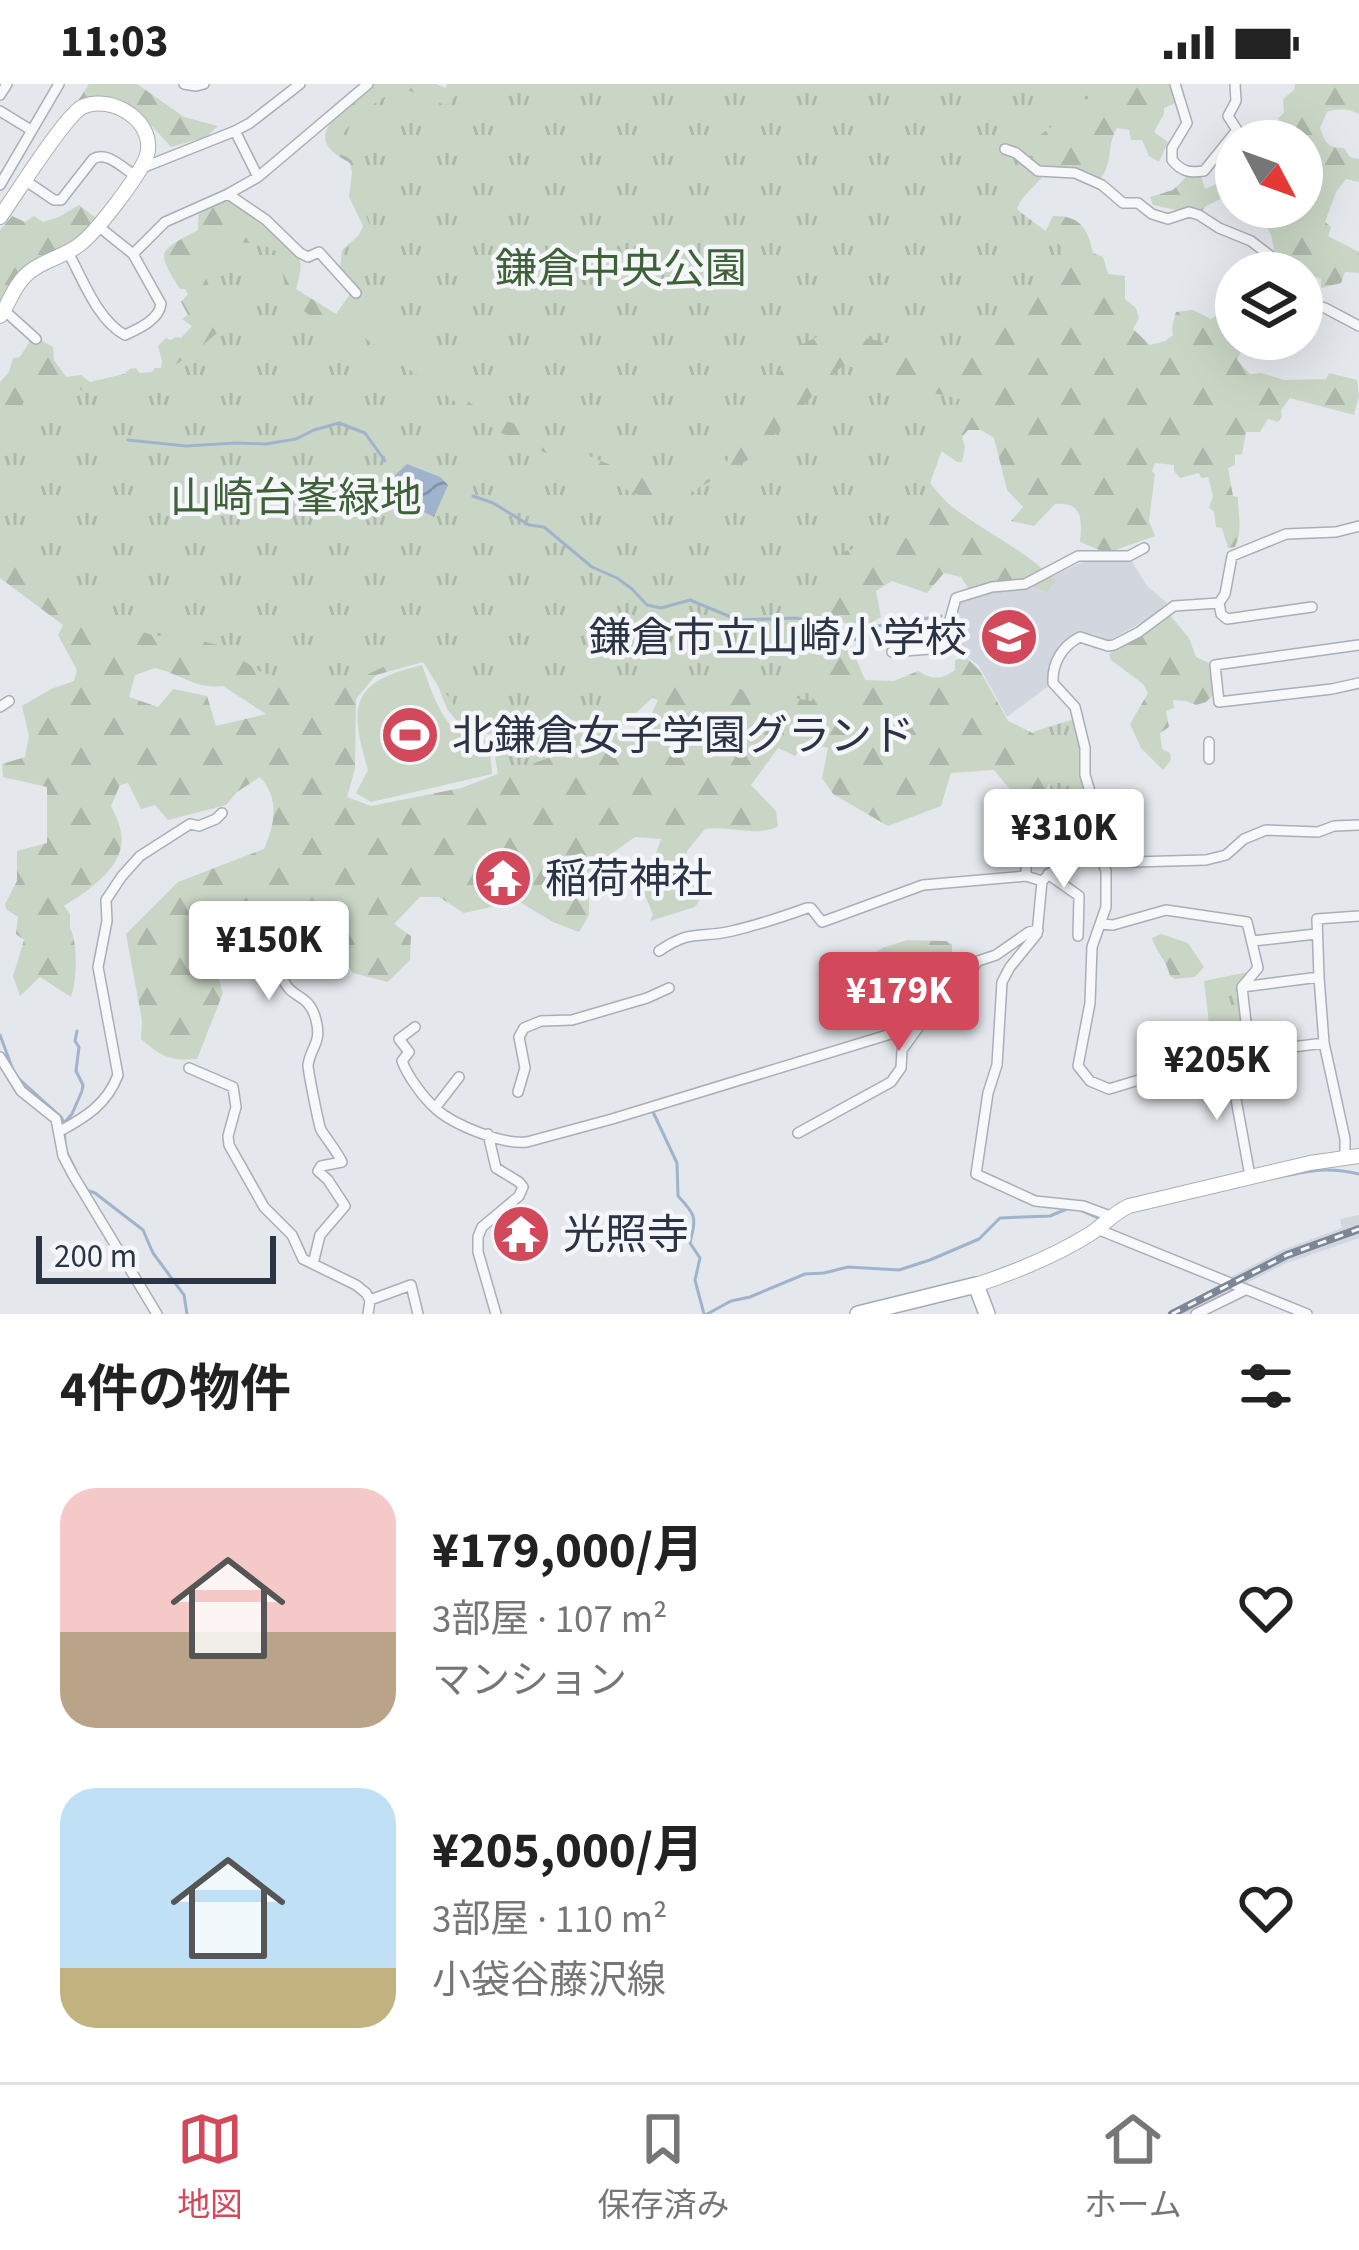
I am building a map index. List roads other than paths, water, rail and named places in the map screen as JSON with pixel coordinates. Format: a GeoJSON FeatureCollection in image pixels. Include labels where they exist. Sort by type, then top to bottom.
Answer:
{"type":"FeatureCollection","features":[{"type":"Feature","properties":{"kind":"main road"},"geometry":{"type":"LineString","coordinates":[[858,1314],[976,1285],[987,1314]]}},
{"type":"Feature","properties":{"kind":"street"},"geometry":{"type":"LineString","coordinates":[[0,95],[7,84]]}},
{"type":"Feature","properties":{"kind":"street"},"geometry":{"type":"LineString","coordinates":[[0,185],[59,84]]}},
{"type":"Feature","properties":{"kind":"street"},"geometry":{"type":"LineString","coordinates":[[184,84],[204,84]]}},
{"type":"Feature","properties":{"kind":"street"},"geometry":{"type":"LineString","coordinates":[[26,181],[61,200],[93,159],[100,156],[136,172],[236,131],[300,84]]}},
{"type":"Feature","properties":{"kind":"street"},"geometry":{"type":"LineString","coordinates":[[133,254],[165,222],[258,177],[368,84]]}},
{"type":"Feature","properties":{"kind":"street"},"geometry":{"type":"LineString","coordinates":[[1174,84],[1187,123],[1172,148],[1172,160],[1191,172],[1204,171],[1237,130],[1228,116],[1236,101],[1234,84]]}},
{"type":"Feature","properties":{"kind":"street"},"geometry":{"type":"LineString","coordinates":[[0,217],[81,107],[96,103],[118,107],[143,128],[148,146],[136,172],[98,226],[78,247],[24,276],[2,313],[36,339]]}},
{"type":"Feature","properties":{"kind":"street"},"geometry":{"type":"LineString","coordinates":[[0,112],[31,130]]}},
{"type":"Feature","properties":{"kind":"street"},"geometry":{"type":"LineString","coordinates":[[236,131],[258,177]]}},
{"type":"Feature","properties":{"kind":"street"},"geometry":{"type":"LineString","coordinates":[[1005,149],[1037,171],[1075,173],[1124,202],[1138,203],[1168,219],[1184,212],[1199,215],[1265,252]]}},
{"type":"Feature","properties":{"kind":"street"},"geometry":{"type":"LineString","coordinates":[[228,194],[266,220],[300,254],[308,257],[319,252],[356,293]]}},
{"type":"Feature","properties":{"kind":"street"},"geometry":{"type":"LineString","coordinates":[[68,252],[112,326],[125,335],[160,311],[133,254],[98,226]]}},
{"type":"Feature","properties":{"kind":"street"},"geometry":{"type":"LineString","coordinates":[[1323,308],[1359,326]]}},
{"type":"Feature","properties":{"kind":"street"},"geometry":{"type":"LineString","coordinates":[[1312,607],[1227,619],[1219,603],[1232,556],[1286,534],[1359,526]]}},
{"type":"Feature","properties":{"kind":"street"},"geometry":{"type":"LineString","coordinates":[[892,652],[942,648],[956,598],[992,587],[1025,584],[1078,556],[1129,556],[1144,548]]}},
{"type":"Feature","properties":{"kind":"street"},"geometry":{"type":"LineString","coordinates":[[1219,603],[1174,606],[1114,645],[1080,637],[1068,644],[1054,669],[1053,683],[1077,705],[1084,748],[1092,798],[1082,844],[1102,859],[1106,871],[1106,908],[1092,946],[1090,1003],[1078,1066],[1090,1081],[1109,1089],[1192,1064],[1324,1043]]}},
{"type":"Feature","properties":{"kind":"street"},"geometry":{"type":"LineString","coordinates":[[1359,645],[1215,665],[1219,702],[1359,683]]}},
{"type":"Feature","properties":{"kind":"street"},"geometry":{"type":"LineString","coordinates":[[1209,742],[1209,759]]}},
{"type":"Feature","properties":{"kind":"street"},"geometry":{"type":"LineString","coordinates":[[60,1131],[94,1112],[118,1075],[98,967],[109,892],[147,850],[190,824],[199,826],[222,813]]}},
{"type":"Feature","properties":{"kind":"street"},"geometry":{"type":"LineString","coordinates":[[1102,859],[1206,860],[1226,855],[1241,841],[1266,830],[1318,832],[1359,825]]}},
{"type":"Feature","properties":{"kind":"street"},"geometry":{"type":"LineString","coordinates":[[1082,844],[1045,878],[1034,940],[1002,982],[997,1065],[976,1174],[1035,1202],[1083,1206],[1110,1216]]}},
{"type":"Feature","properties":{"kind":"street"},"geometry":{"type":"LineString","coordinates":[[1026,877],[1027,855]]}},
{"type":"Feature","properties":{"kind":"street"},"geometry":{"type":"LineString","coordinates":[[659,951],[692,934],[718,934],[767,923],[806,908],[822,922],[923,884],[1045,878],[1078,896],[1075,937],[1166,910],[1247,922],[1258,968],[1242,987],[1250,1057]]}},
{"type":"Feature","properties":{"kind":"street"},"geometry":{"type":"LineString","coordinates":[[976,1285],[1040,1261],[1097,1229],[1110,1216],[1146,1201],[1352,1157],[1324,1043],[1316,934],[1318,918],[1359,916]]}},
{"type":"Feature","properties":{"kind":"street"},"geometry":{"type":"LineString","coordinates":[[798,1132],[891,1082],[901,1068],[902,1050],[934,1006],[978,961],[1038,930]]}},
{"type":"Feature","properties":{"kind":"street"},"geometry":{"type":"LineString","coordinates":[[1253,941],[1316,934]]}},
{"type":"Feature","properties":{"kind":"street"},"geometry":{"type":"LineString","coordinates":[[282,948],[281,978],[316,1018],[319,1041],[308,1072],[317,1125],[342,1162],[321,1166],[318,1171],[345,1206],[320,1234],[313,1264]]}},
{"type":"Feature","properties":{"kind":"street"},"geometry":{"type":"LineString","coordinates":[[1242,987],[1318,977]]}},
{"type":"Feature","properties":{"kind":"street"},"geometry":{"type":"LineString","coordinates":[[518,1092],[525,1068],[519,1037],[524,1028],[542,1021],[572,1020],[669,988]]}},
{"type":"Feature","properties":{"kind":"street"},"geometry":{"type":"LineString","coordinates":[[416,1027],[399,1039],[409,1052],[402,1060],[435,1108],[463,1125],[514,1144],[920,1025]]}},
{"type":"Feature","properties":{"kind":"street"},"geometry":{"type":"LineString","coordinates":[[0,1057],[16,1086],[52,1114],[63,1156],[157,1314]]}},
{"type":"Feature","properties":{"kind":"street"},"geometry":{"type":"LineString","coordinates":[[1229,1061],[1250,1176]]}},
{"type":"Feature","properties":{"kind":"street"},"geometry":{"type":"LineString","coordinates":[[189,1068],[233,1087],[236,1107],[229,1145],[264,1207],[292,1235],[303,1259],[356,1285],[370,1300]]}},
{"type":"Feature","properties":{"kind":"street"},"geometry":{"type":"LineString","coordinates":[[435,1108],[459,1077]]}},
{"type":"Feature","properties":{"kind":"street"},"geometry":{"type":"LineString","coordinates":[[488,1134],[496,1168],[523,1187],[519,1196],[482,1227],[478,1237],[496,1314]]}},
{"type":"Feature","properties":{"kind":"street"},"geometry":{"type":"LineString","coordinates":[[1097,1229],[1307,1314]]}},
{"type":"Feature","properties":{"kind":"street"},"geometry":{"type":"LineString","coordinates":[[370,1300],[411,1285],[418,1314]]}},
{"type":"Feature","properties":{"kind":"street"},"geometry":{"type":"LineString","coordinates":[[1196,1314],[1246,1289]]}},
{"type":"Feature","properties":{"kind":"street"},"geometry":{"type":"LineString","coordinates":[[368,1314],[370,1300]]}},
{"type":"Feature","properties":{"kind":"water"},"geometry":{"type":"Polygon","coordinates":[[[407,464],[448,485],[434,517],[418,509],[410,493],[394,482],[407,464]]]}},
{"type":"Feature","properties":{"kind":"waterway"},"geometry":{"type":"LineString","coordinates":[[128,440],[186,446],[266,444],[339,423],[365,433],[385,461]]}},
{"type":"Feature","properties":{"kind":"waterway"},"geometry":{"type":"LineString","coordinates":[[473,496],[529,525],[544,527],[592,567],[632,589],[647,605],[661,608],[690,600],[738,620],[796,618],[829,626],[856,640],[877,626],[941,616]]}},
{"type":"Feature","properties":{"kind":"waterway"},"geometry":{"type":"LineString","coordinates":[[64,1123],[83,1085],[76,1071],[77,1031]]}},
{"type":"Feature","properties":{"kind":"waterway"},"geometry":{"type":"LineString","coordinates":[[0,1035],[13,1070]]}},
{"type":"Feature","properties":{"kind":"waterway"},"geometry":{"type":"LineString","coordinates":[[18,1078],[61,1117],[65,1144]]}},
{"type":"Feature","properties":{"kind":"waterway"},"geometry":{"type":"LineString","coordinates":[[653,1112],[677,1163],[678,1196],[693,1217],[690,1243],[700,1258],[695,1280],[704,1314]]}},
{"type":"Feature","properties":{"kind":"waterway"},"geometry":{"type":"LineString","coordinates":[[67,1153],[76,1171]]}},
{"type":"Feature","properties":{"kind":"waterway"},"geometry":{"type":"LineString","coordinates":[[1275,1178],[1327,1170],[1359,1174]]}},
{"type":"Feature","properties":{"kind":"waterway"},"geometry":{"type":"LineString","coordinates":[[86,1190],[143,1230],[153,1253],[184,1295],[187,1314]]}},
{"type":"Feature","properties":{"kind":"waterway"},"geometry":{"type":"LineString","coordinates":[[707,1314],[805,1274],[848,1267],[899,1270],[979,1239],[1000,1218],[1050,1216],[1069,1208]]}},
{"type":"Feature","properties":{"kind":"waterway"},"geometry":{"type":"LineString","coordinates":[[1078,1209],[1099,1218]]}},
{"type":"Feature","properties":{"kind":"railway"},"geometry":{"type":"LineString","coordinates":[[1172,1314],[1287,1255],[1359,1229]]}},
{"type":"Feature","properties":{"kind":"place","name":"鎌倉市立山崎小学校"},"geometry":{"type":"Point","coordinates":[1009,637]}},
{"type":"Feature","properties":{"kind":"place","name":"北鎌倉女子学園グランド"},"geometry":{"type":"Point","coordinates":[410,735]}},
{"type":"Feature","properties":{"kind":"place","name":"稲荷神社"},"geometry":{"type":"Point","coordinates":[503,878]}},
{"type":"Feature","properties":{"kind":"place","name":"光照寺"},"geometry":{"type":"Point","coordinates":[521,1234]}},
{"type":"Feature","properties":{"kind":"park label","name":"鎌倉中央公園"},"geometry":{"type":"Point","coordinates":[621,268]}},
{"type":"Feature","properties":{"kind":"park label","name":"山崎台峯緑地"},"geometry":{"type":"Point","coordinates":[296,497]}}]}
